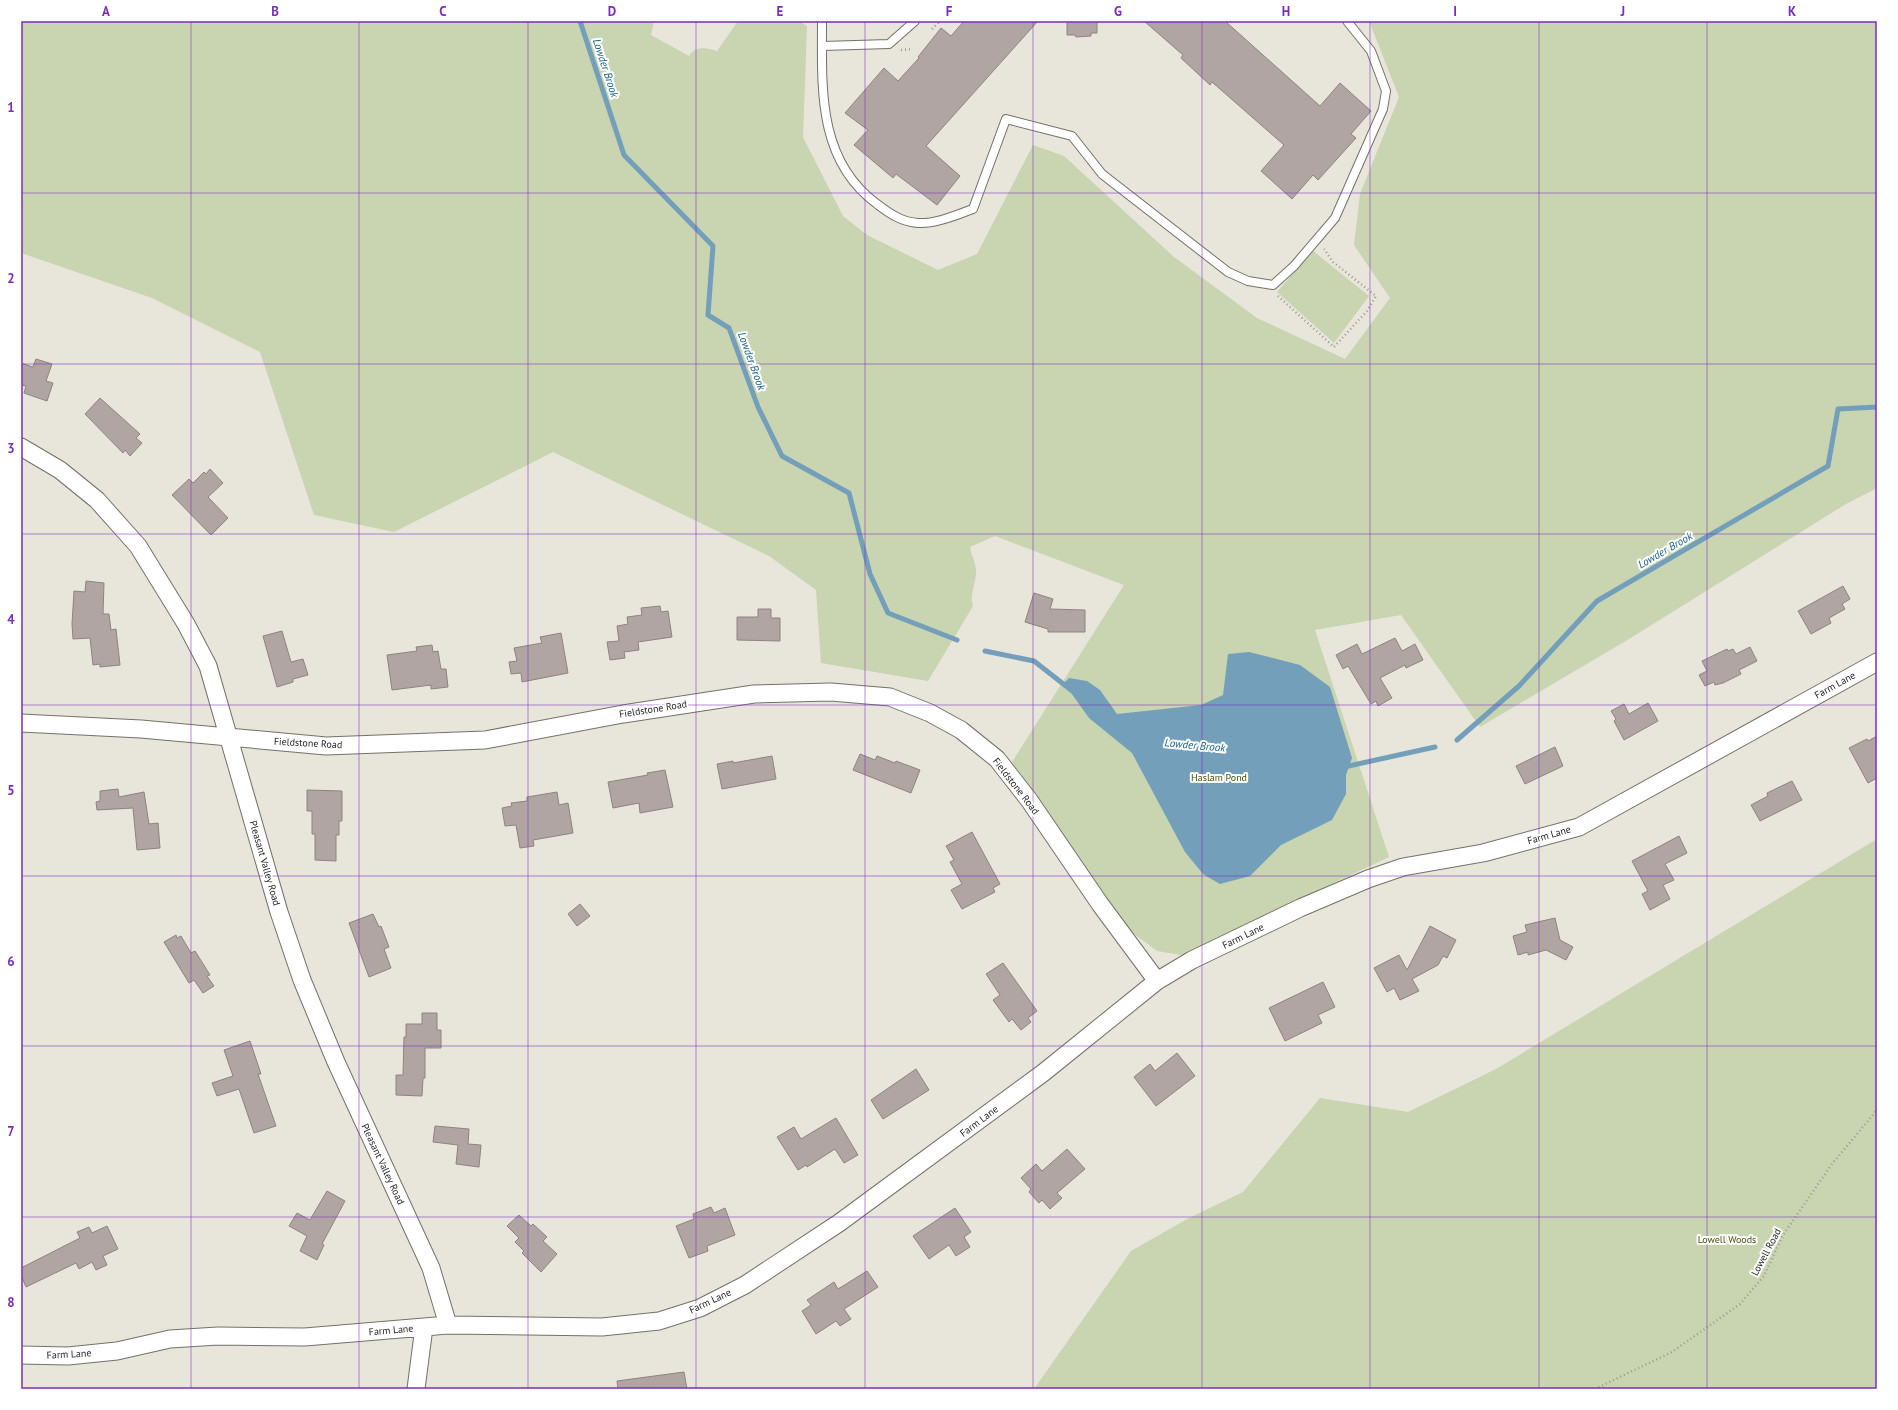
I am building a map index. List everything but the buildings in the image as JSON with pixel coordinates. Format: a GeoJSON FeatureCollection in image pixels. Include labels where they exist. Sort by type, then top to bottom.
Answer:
{"type":"FeatureCollection","features":[{"type":"Feature","properties":{"kind":"street","name":"Pleasant Valley Road"},"geometry":{"type":"LineString","coordinates":[[21,447],[60,470],[98,500],[138,546],[186,624],[208,666],[230,737],[279,912],[302,980],[336,1062],[431,1268],[448,1325]]}},
{"type":"Feature","properties":{"kind":"street","name":"Farm Lane"},"geometry":{"type":"LineString","coordinates":[[21,1356],[68,1356],[117,1351],[170,1339],[218,1336],[305,1337],[448,1325],[602,1327],[659,1321],[700,1308],[745,1285],[839,1223],[1043,1073],[1157,981],[1192,960],[1300,908],[1368,879],[1403,867],[1483,852],[1579,826],[1877,662]]}},
{"type":"Feature","properties":{"kind":"street","name":"Fieldstone Road"},"geometry":{"type":"LineString","coordinates":[[21,723],[141,728],[326,746],[485,740],[623,714],[754,694],[832,692],[890,697],[930,713],[962,730],[996,759],[1029,800],[1100,904],[1157,981]]}},
{"type":"Feature","properties":{"kind":"street"},"geometry":{"type":"LineString","coordinates":[[416,1389],[424,1327]]}},
{"type":"Feature","properties":{"kind":"lane"},"geometry":{"type":"LineString","coordinates":[[822,21],[822,94],[828,129],[833,145],[842,163],[863,194],[890,214],[904,221],[926,223],[973,209],[1006,119],[1072,136],[1102,174],[1228,272],[1248,281],[1273,285],[1294,266],[1335,218],[1383,109],[1386,91],[1371,51],[1347,21]]}},
{"type":"Feature","properties":{"kind":"lane"},"geometry":{"type":"LineString","coordinates":[[822,46],[889,44],[915,21]]}},
{"type":"Feature","properties":{"kind":"path"},"geometry":{"type":"LineString","coordinates":[[932,29],[940,21]]}},
{"type":"Feature","properties":{"kind":"path"},"geometry":{"type":"LineString","coordinates":[[1273,285],[1276,294],[1334,347],[1366,311],[1376,296],[1333,262],[1317,239]]}},
{"type":"Feature","properties":{"kind":"path","name":"Lowell Road"},"geometry":{"type":"LineString","coordinates":[[1595,1389],[1672,1352],[1740,1304],[1764,1276],[1783,1235],[1832,1164],[1877,1110]]}},
{"type":"Feature","properties":{"kind":"green space","name":"Haslam Pond"},"geometry":{"type":"Polygon","coordinates":[[[21,21],[654,21],[651,35],[689,56],[694,50],[702,48],[717,51],[738,21],[799,21],[807,26],[803,137],[843,216],[867,235],[938,270],[977,254],[1033,145],[1064,156],[1174,257],[1257,318],[1345,359],[1390,298],[1354,245],[1360,194],[1399,97],[1369,21],[1877,21],[1877,488],[1846,504],[1629,639],[1480,727],[1401,615],[1315,630],[1389,857],[1181,955],[1157,951],[1129,930],[1012,762],[1124,585],[995,536],[970,547],[976,569],[972,592],[973,606],[928,681],[821,663],[816,590],[769,556],[553,452],[394,532],[314,515],[260,352],[152,298],[21,253],[21,21]]]}},
{"type":"Feature","properties":{"kind":"green space"},"geometry":{"type":"Polygon","coordinates":[[[1313,251],[1369,296],[1334,343],[1277,292],[1313,251]]]}},
{"type":"Feature","properties":{"kind":"green space","name":"Lowell Woods"},"geometry":{"type":"Polygon","coordinates":[[[1877,839],[1877,1389],[1034,1389],[1131,1251],[1189,1218],[1243,1192],[1320,1098],[1408,1112],[1496,1069],[1877,839]]]}},
{"type":"Feature","properties":{"kind":"water"},"geometry":{"type":"Polygon","coordinates":[[[1249,652],[1300,665],[1330,687],[1352,758],[1346,775],[1346,794],[1332,820],[1281,845],[1250,876],[1220,884],[1203,874],[1185,852],[1132,753],[1089,718],[1064,683],[1069,678],[1087,681],[1100,690],[1117,714],[1201,705],[1223,695],[1228,654],[1249,652]]]}},
{"type":"Feature","properties":{"kind":"waterway","name":"Lowder Brook"},"geometry":{"type":"LineString","coordinates":[[580,21],[624,155],[713,246],[708,315],[729,328],[758,407],[782,456],[849,493],[870,574],[888,613],[957,640]]}},
{"type":"Feature","properties":{"kind":"waterway","name":"Lowder Brook"},"geometry":{"type":"LineString","coordinates":[[1457,740],[1519,686],[1597,601],[1828,466],[1838,409],[1877,407]]}},
{"type":"Feature","properties":{"kind":"waterway","name":"Lowder Brook"},"geometry":{"type":"LineString","coordinates":[[985,651],[1034,661],[1071,690]]}},
{"type":"Feature","properties":{"kind":"waterway","name":"Lowder Brook"},"geometry":{"type":"LineString","coordinates":[[1344,767],[1435,747]]}}]}
